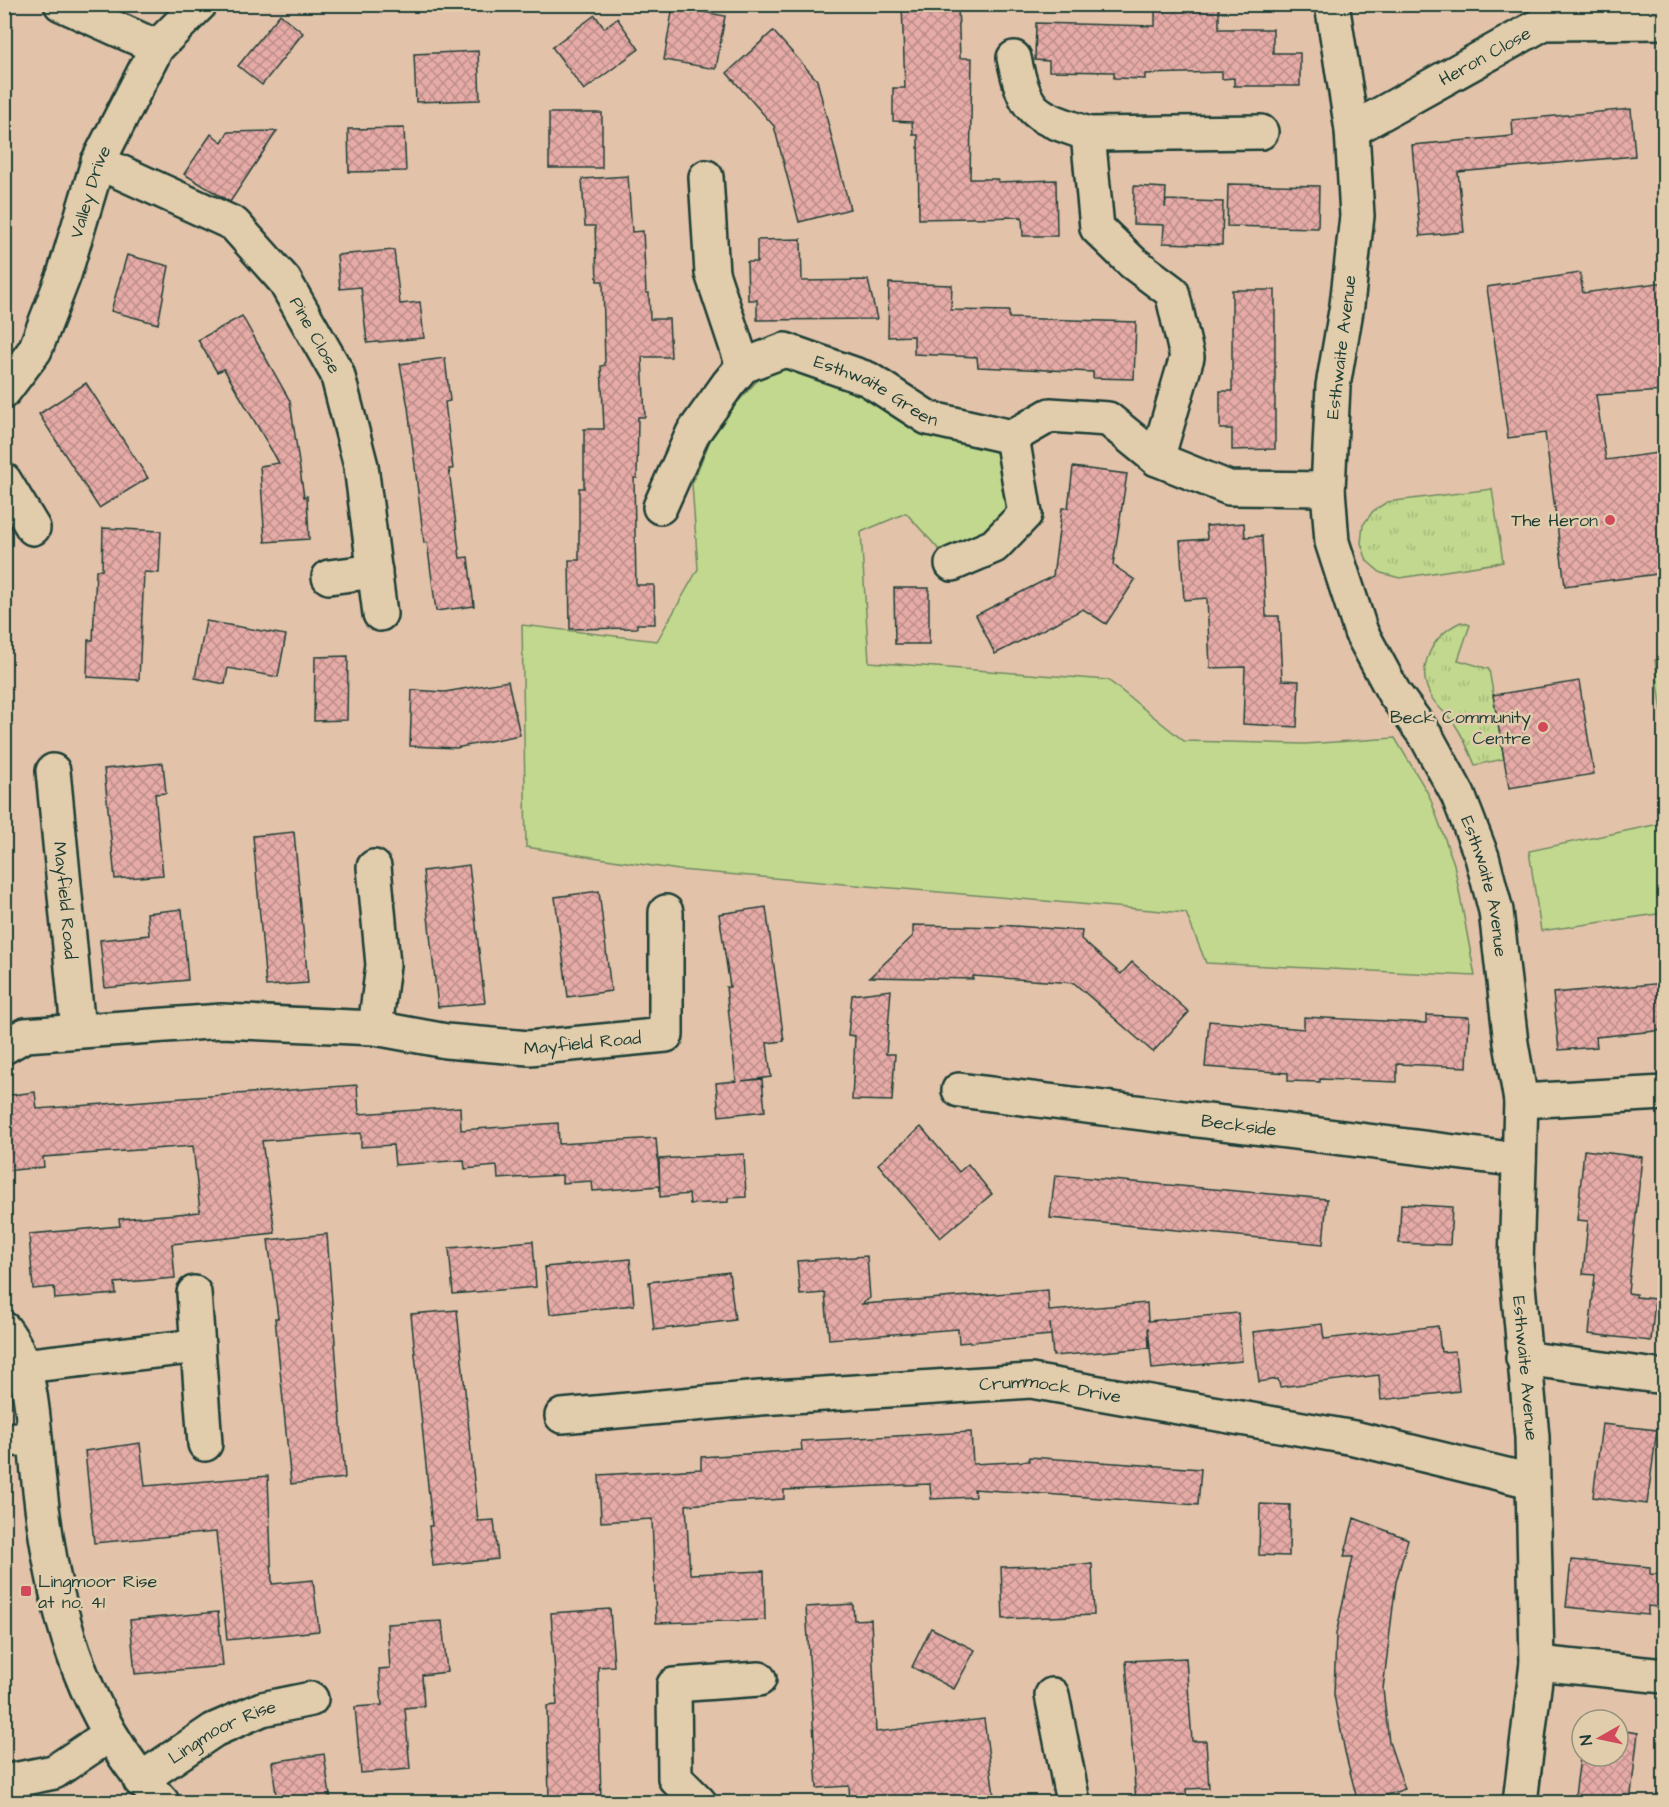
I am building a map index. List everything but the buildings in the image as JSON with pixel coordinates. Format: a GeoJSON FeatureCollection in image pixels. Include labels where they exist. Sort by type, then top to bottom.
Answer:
{"type":"FeatureCollection","features":[{"type":"Feature","properties":{"kind":"street"},"geometry":{"type":"LineString","coordinates":[[62,4],[157,47]]}},
{"type":"Feature","properties":{"kind":"street","name":"Valley Drive"},"geometry":{"type":"LineString","coordinates":[[4,391],[35,350],[64,275],[98,162],[157,47],[200,4]]}},
{"type":"Feature","properties":{"kind":"street","name":"Esthwaite Avenue"},"geometry":{"type":"LineString","coordinates":[[1332,4],[1352,130],[1357,216],[1347,305],[1333,386],[1328,489],[1332,542],[1361,632],[1394,693],[1427,738],[1458,795],[1482,857],[1496,911],[1511,1043],[1521,1101],[1516,1263],[1532,1437],[1531,1481],[1538,1663],[1520,1803]]}},
{"type":"Feature","properties":{"kind":"street","name":"Heron Close"},"geometry":{"type":"LineString","coordinates":[[1352,130],[1544,23],[1665,22]]}},
{"type":"Feature","properties":{"kind":"street"},"geometry":{"type":"LineString","coordinates":[[1014,58],[1022,95],[1043,118],[1088,134],[1261,132]]}},
{"type":"Feature","properties":{"kind":"street"},"geometry":{"type":"LineString","coordinates":[[1088,134],[1096,228],[1132,262],[1172,292],[1187,357],[1157,459]]}},
{"type":"Feature","properties":{"kind":"street","name":"Pine Close"},"geometry":{"type":"LineString","coordinates":[[98,162],[234,224],[284,280],[337,373],[361,466],[380,614]]}},
{"type":"Feature","properties":{"kind":"street"},"geometry":{"type":"LineString","coordinates":[[660,507],[693,433],[743,366],[712,273],[706,177]]}},
{"type":"Feature","properties":{"kind":"street","name":"Esthwaite Green"},"geometry":{"type":"LineString","coordinates":[[743,366],[785,350],[868,379],[928,418],[1012,437]]}},
{"type":"Feature","properties":{"kind":"street"},"geometry":{"type":"LineString","coordinates":[[952,564],[994,546],[1025,514],[1012,437],[1050,415],[1108,419],[1157,459],[1229,488],[1328,489]]}},
{"type":"Feature","properties":{"kind":"street"},"geometry":{"type":"LineString","coordinates":[[4,480],[33,528]]}},
{"type":"Feature","properties":{"kind":"street"},"geometry":{"type":"LineString","coordinates":[[329,577],[375,571]]}},
{"type":"Feature","properties":{"kind":"street","name":"Mayfield Road"},"geometry":{"type":"LineString","coordinates":[[53,771],[78,1030]]}},
{"type":"Feature","properties":{"kind":"street"},"geometry":{"type":"LineString","coordinates":[[374,867],[383,965],[375,1028]]}},
{"type":"Feature","properties":{"kind":"street","name":"Mayfield Road"},"geometry":{"type":"LineString","coordinates":[[4,1047],[25,1035],[222,1021],[375,1028],[446,1041],[529,1048],[666,1035],[666,912]]}},
{"type":"Feature","properties":{"kind":"street","name":"Beckside"},"geometry":{"type":"LineString","coordinates":[[959,1090],[1519,1160]]}},
{"type":"Feature","properties":{"kind":"street"},"geometry":{"type":"LineString","coordinates":[[1521,1101],[1665,1093]]}},
{"type":"Feature","properties":{"kind":"street"},"geometry":{"type":"LineString","coordinates":[[194,1293],[205,1444]]}},
{"type":"Feature","properties":{"kind":"street","name":"Lingmoor Rise"},"geometry":{"type":"LineString","coordinates":[[4,1329],[23,1366],[19,1439],[62,1622],[84,1683],[109,1735],[151,1791],[214,1730],[262,1709],[311,1699]]}},
{"type":"Feature","properties":{"kind":"street"},"geometry":{"type":"LineString","coordinates":[[23,1366],[198,1346]]}},
{"type":"Feature","properties":{"kind":"street"},"geometry":{"type":"LineString","coordinates":[[1523,1358],[1665,1377]]}},
{"type":"Feature","properties":{"kind":"street","name":"Crummock Drive"},"geometry":{"type":"LineString","coordinates":[[562,1416],[760,1398],[1031,1381],[1354,1438],[1531,1481]]}},
{"type":"Feature","properties":{"kind":"street"},"geometry":{"type":"LineString","coordinates":[[1538,1663],[1665,1676]]}},
{"type":"Feature","properties":{"kind":"street"},"geometry":{"type":"LineString","coordinates":[[699,1803],[675,1778],[674,1685],[759,1679]]}},
{"type":"Feature","properties":{"kind":"street"},"geometry":{"type":"LineString","coordinates":[[1052,1695],[1073,1803]]}},
{"type":"Feature","properties":{"kind":"street"},"geometry":{"type":"LineString","coordinates":[[4,1782],[54,1772],[109,1735]]}},
{"type":"Feature","properties":{"kind":"green space"},"geometry":{"type":"Polygon","coordinates":[[[785,350],[1012,437],[1025,514],[952,564],[906,513],[861,532],[869,662],[1108,680],[1184,741],[1305,744],[1395,738],[1429,795],[1454,864],[1475,976],[1206,963],[1186,913],[679,870],[526,847],[522,625],[657,641],[698,569],[692,484],[716,426],[785,350]]]}},
{"type":"Feature","properties":{"kind":"green space"},"geometry":{"type":"Polygon","coordinates":[[[1492,489],[1503,562],[1400,578],[1381,573],[1367,561],[1361,543],[1363,525],[1373,511],[1387,502],[1492,489]]]}},
{"type":"Feature","properties":{"kind":"green space"},"geometry":{"type":"Polygon","coordinates":[[[1461,622],[1470,625],[1458,660],[1489,669],[1504,759],[1475,765],[1457,728],[1432,698],[1425,676],[1429,654],[1434,644],[1442,635],[1461,622]]]}},
{"type":"Feature","properties":{"kind":"green space"},"geometry":{"type":"Polygon","coordinates":[[[1664,659],[1664,727],[1655,660],[1664,659]]]}},
{"type":"Feature","properties":{"kind":"green space"},"geometry":{"type":"Polygon","coordinates":[[[1664,823],[1664,913],[1541,931],[1529,851],[1664,823]]]}},
{"type":"Feature","properties":{"kind":"place","name":"The Heron"},"geometry":{"type":"Point","coordinates":[1610,520]}},
{"type":"Feature","properties":{"kind":"place","name":"Beck Community Centre"},"geometry":{"type":"Point","coordinates":[1543,727]}},
{"type":"Feature","properties":{"kind":"place","name":"Lingmoor Rise at no. 41"},"geometry":{"type":"Point","coordinates":[26,1591]}}]}
